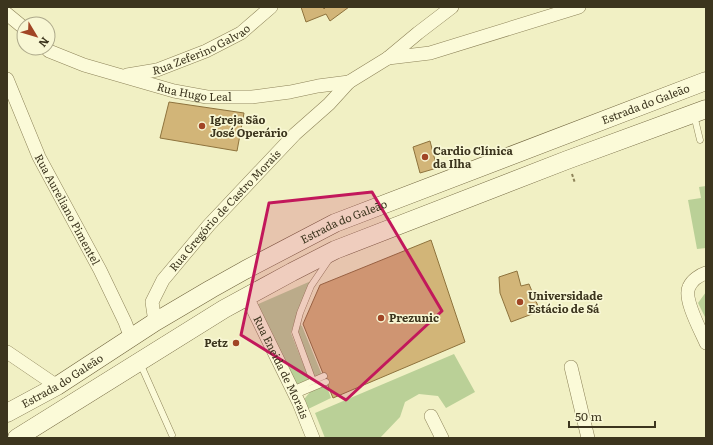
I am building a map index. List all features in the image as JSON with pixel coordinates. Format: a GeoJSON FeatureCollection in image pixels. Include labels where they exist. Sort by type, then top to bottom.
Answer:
{"type":"FeatureCollection","features":[{"type":"Feature","properties":{"kind":"main road","name":"Estrada do Galeão"},"geometry":{"type":"LineString","coordinates":[[7,413],[57,386],[155,322],[245,270],[335,223],[706,80]]}},
{"type":"Feature","properties":{"kind":"main road","name":"Estrada do Galeão"},"geometry":{"type":"LineString","coordinates":[[18,438],[224,309],[335,250],[532,173],[700,112]]}},
{"type":"Feature","properties":{"kind":"main road"},"geometry":{"type":"LineString","coordinates":[[247,297],[244,286],[246,280],[251,274],[306,245],[335,223]]}},
{"type":"Feature","properties":{"kind":"street","name":"Rua Zeferino Galvao"},"geometry":{"type":"LineString","coordinates":[[123,76],[157,70],[206,51],[241,32],[271,7]]}},
{"type":"Feature","properties":{"kind":"street","name":"Rua Gregório de Castro Morais"},"geometry":{"type":"LineString","coordinates":[[155,322],[152,302],[163,280],[209,225],[295,134],[329,104],[349,82],[388,58],[452,7]]}},
{"type":"Feature","properties":{"kind":"street"},"geometry":{"type":"LineString","coordinates":[[388,58],[430,53],[579,7]]}},
{"type":"Feature","properties":{"kind":"street"},"geometry":{"type":"LineString","coordinates":[[7,14],[16,21]]}},
{"type":"Feature","properties":{"kind":"street"},"geometry":{"type":"LineString","coordinates":[[418,33],[418,41],[422,48],[430,53]]}},
{"type":"Feature","properties":{"kind":"street","name":"Rua Hugo Leal"},"geometry":{"type":"LineString","coordinates":[[56,54],[84,65],[174,91],[207,97],[252,97],[349,82]]}},
{"type":"Feature","properties":{"kind":"street","name":"Rua Aureliano Pimentel"},"geometry":{"type":"LineString","coordinates":[[7,79],[39,157],[100,270],[126,322],[131,338]]}},
{"type":"Feature","properties":{"kind":"street"},"geometry":{"type":"LineString","coordinates":[[318,86],[325,90],[328,95],[329,104]]}},
{"type":"Feature","properties":{"kind":"street"},"geometry":{"type":"LineString","coordinates":[[706,273],[694,281],[689,287],[688,297],[706,343]]}},
{"type":"Feature","properties":{"kind":"street","name":"Rua Eneida de Morais"},"geometry":{"type":"LineString","coordinates":[[247,297],[305,417],[313,438]]}},
{"type":"Feature","properties":{"kind":"street"},"geometry":{"type":"LineString","coordinates":[[7,352],[57,386]]}},
{"type":"Feature","properties":{"kind":"street"},"geometry":{"type":"LineString","coordinates":[[571,367],[588,438]]}},
{"type":"Feature","properties":{"kind":"street"},"geometry":{"type":"LineString","coordinates":[[431,416],[442,438]]}},
{"type":"Feature","properties":{"kind":"lane"},"geometry":{"type":"LineString","coordinates":[[700,112],[700,140]]}},
{"type":"Feature","properties":{"kind":"lane"},"geometry":{"type":"LineString","coordinates":[[313,381],[295,332],[300,313],[312,286],[335,250]]}},
{"type":"Feature","properties":{"kind":"lane"},"geometry":{"type":"LineString","coordinates":[[140,362],[172,435]]}},
{"type":"Feature","properties":{"kind":"lane"},"geometry":{"type":"LineString","coordinates":[[325,379],[293,393],[313,381],[325,379]]}},
{"type":"Feature","properties":{"kind":"highlighted area"},"geometry":{"type":"Polygon","coordinates":[[[372,192],[442,311],[346,400],[241,335],[269,203],[372,192]]]}},
{"type":"Feature","properties":{"kind":"green space"},"geometry":{"type":"Polygon","coordinates":[[[706,186],[706,248],[697,249],[688,200],[701,198],[699,187],[706,186]]]}},
{"type":"Feature","properties":{"kind":"green space"},"geometry":{"type":"Polygon","coordinates":[[[311,281],[297,313],[291,333],[309,379],[293,387],[256,305],[311,281]]]}},
{"type":"Feature","properties":{"kind":"green space"},"geometry":{"type":"Polygon","coordinates":[[[706,292],[706,319],[698,303],[706,292]]]}},
{"type":"Feature","properties":{"kind":"green space"},"geometry":{"type":"Polygon","coordinates":[[[300,325],[302,326],[322,375],[314,379],[297,333],[300,325]]]}},
{"type":"Feature","properties":{"kind":"green space"},"geometry":{"type":"Polygon","coordinates":[[[454,354],[475,392],[446,408],[438,396],[419,394],[405,402],[400,417],[380,438],[325,438],[315,413],[454,354]]]}},
{"type":"Feature","properties":{"kind":"green space"},"geometry":{"type":"Polygon","coordinates":[[[326,384],[331,398],[304,411],[300,404],[311,391],[326,384]]]}},
{"type":"Feature","properties":{"kind":"building"},"geometry":{"type":"Polygon","coordinates":[[[301,7],[323,7],[324,9],[326,7],[349,7],[330,21],[326,14],[306,22],[301,7]]]}},
{"type":"Feature","properties":{"kind":"building","name":"Igreja São José Operário"},"geometry":{"type":"Polygon","coordinates":[[[169,102],[244,113],[237,151],[160,138],[169,102]]]}},
{"type":"Feature","properties":{"kind":"building","name":"Cardio Clínica da Ilha"},"geometry":{"type":"Polygon","coordinates":[[[430,141],[437,168],[420,173],[413,147],[430,141]]]}},
{"type":"Feature","properties":{"kind":"building","name":"Prezunic"},"geometry":{"type":"Polygon","coordinates":[[[431,240],[465,342],[333,398],[303,324],[320,285],[431,240]]]}},
{"type":"Feature","properties":{"kind":"building","name":"Universidade Estácio de Sá"},"geometry":{"type":"Polygon","coordinates":[[[517,271],[521,286],[529,284],[540,311],[511,322],[500,293],[499,277],[517,271]]]}},
{"type":"Feature","properties":{"kind":"place","name":"Igreja São José Operário"},"geometry":{"type":"Point","coordinates":[202,126]}},
{"type":"Feature","properties":{"kind":"place","name":"Cardio Clínica da Ilha"},"geometry":{"type":"Point","coordinates":[425,157]}},
{"type":"Feature","properties":{"kind":"place","name":"Universidade Estácio de Sá"},"geometry":{"type":"Point","coordinates":[520,302]}},
{"type":"Feature","properties":{"kind":"place","name":"Prezunic"},"geometry":{"type":"Point","coordinates":[381,318]}},
{"type":"Feature","properties":{"kind":"place","name":"Petz"},"geometry":{"type":"Point","coordinates":[236,343]}}]}
